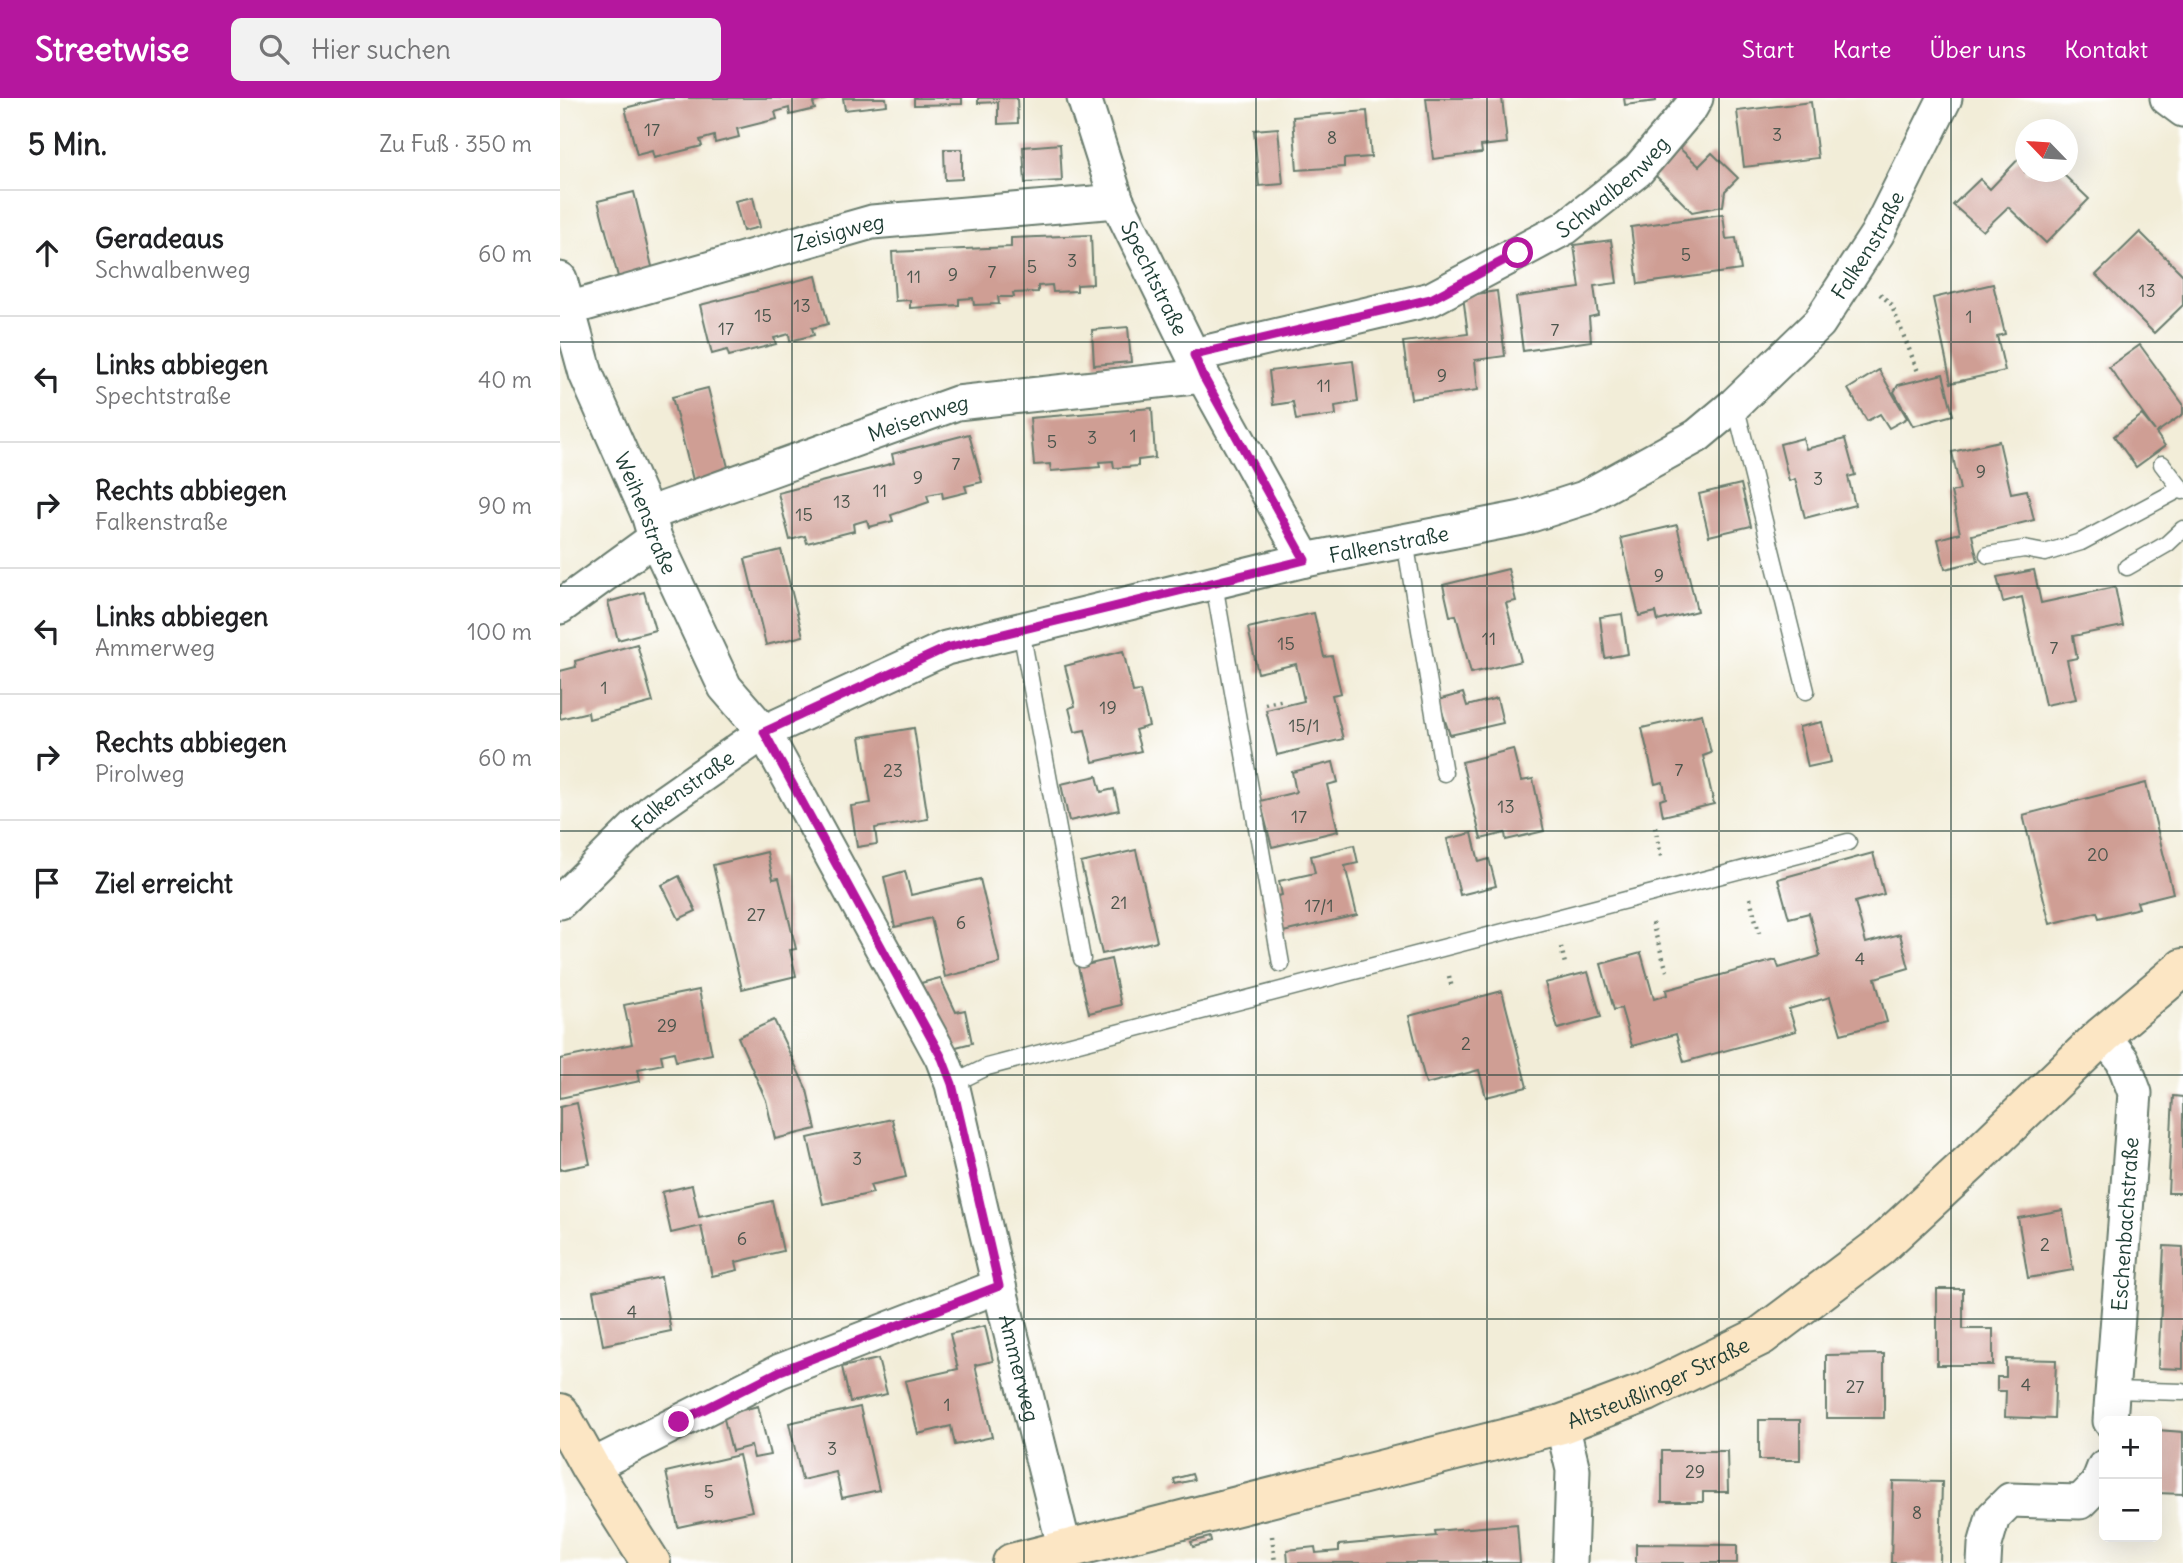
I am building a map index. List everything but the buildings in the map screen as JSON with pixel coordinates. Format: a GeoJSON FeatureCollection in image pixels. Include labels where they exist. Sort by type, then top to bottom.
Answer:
{"type":"FeatureCollection","features":[{"type":"Feature","properties":{"kind":"street","name":"Spechtstraße"},"geometry":{"type":"LineString","coordinates":[[1084,98],[1117,201],[1199,366],[1305,560]]}},
{"type":"Feature","properties":{"kind":"street","name":"Schwalbenweg"},"geometry":{"type":"LineString","coordinates":[[1199,366],[1431,299],[1565,228],[1637,170],[1696,98]]}},
{"type":"Feature","properties":{"kind":"street","name":"Falkenstraße"},"geometry":{"type":"LineString","coordinates":[[560,902],[654,809],[764,732],[946,648],[1305,560],[1522,518],[1584,498],[1697,436],[1735,404],[1819,323],[1877,234],[1945,98]]}},
{"type":"Feature","properties":{"kind":"street"},"geometry":{"type":"LineString","coordinates":[[2167,98],[2183,110]]}},
{"type":"Feature","properties":{"kind":"street","name":"Zeisigweg"},"geometry":{"type":"LineString","coordinates":[[564,294],[872,222],[1117,201]]}},
{"type":"Feature","properties":{"kind":"street","name":"Weihenstraße"},"geometry":{"type":"LineString","coordinates":[[564,294],[573,382],[651,526],[725,687],[764,732]]}},
{"type":"Feature","properties":{"kind":"street","name":"Meisenweg"},"geometry":{"type":"LineString","coordinates":[[560,607],[651,526],[957,403],[1199,366]]}},
{"type":"Feature","properties":{"kind":"street","name":"Ammerweg"},"geometry":{"type":"LineString","coordinates":[[764,732],[942,1058],[952,1084],[1065,1550]]}},
{"type":"Feature","properties":{"kind":"street","name":"Altsteußlinger Straße"},"geometry":{"type":"LineString","coordinates":[[1012,1563],[1562,1424],[1647,1392],[1761,1336],[1878,1248],[2102,1035],[2183,968]]}},
{"type":"Feature","properties":{"kind":"street","name":"Eschenbachstraße"},"geometry":{"type":"LineString","coordinates":[[2102,1035],[2123,1061],[2135,1093],[2112,1406]]}},
{"type":"Feature","properties":{"kind":"street"},"geometry":{"type":"LineString","coordinates":[[590,1467],[780,1371],[999,1286]]}},
{"type":"Feature","properties":{"kind":"street"},"geometry":{"type":"LineString","coordinates":[[560,1413],[590,1467],[651,1563]]}},
{"type":"Feature","properties":{"kind":"street"},"geometry":{"type":"LineString","coordinates":[[1562,1424],[1573,1469],[1570,1563]]}},
{"type":"Feature","properties":{"kind":"street"},"geometry":{"type":"LineString","coordinates":[[1984,1563],[1985,1545],[1993,1517],[2010,1500],[2080,1502],[2099,1479]]}},
{"type":"Feature","properties":{"kind":"lane"},"geometry":{"type":"LineString","coordinates":[[1735,404],[1806,691]]}},
{"type":"Feature","properties":{"kind":"lane"},"geometry":{"type":"LineString","coordinates":[[1988,555],[2024,549],[2045,553],[2081,542],[2181,490],[2162,464]]}},
{"type":"Feature","properties":{"kind":"lane"},"geometry":{"type":"LineString","coordinates":[[2127,567],[2167,544],[2183,529]]}},
{"type":"Feature","properties":{"kind":"lane"},"geometry":{"type":"LineString","coordinates":[[1405,541],[1444,773]]}},
{"type":"Feature","properties":{"kind":"lane"},"geometry":{"type":"LineString","coordinates":[[1214,584],[1281,964]]}},
{"type":"Feature","properties":{"kind":"lane"},"geometry":{"type":"LineString","coordinates":[[1021,629],[1082,959]]}},
{"type":"Feature","properties":{"kind":"lane"},"geometry":{"type":"LineString","coordinates":[[952,1084],[987,1067],[1848,842]]}},
{"type":"Feature","properties":{"kind":"lane"},"geometry":{"type":"LineString","coordinates":[[2112,1406],[2183,1392]]}},
{"type":"Feature","properties":{"kind":"path"},"geometry":{"type":"LineString","coordinates":[[1853,270],[1891,304],[1919,374]]}},
{"type":"Feature","properties":{"kind":"path"},"geometry":{"type":"LineString","coordinates":[[1742,870],[1759,933]]}},
{"type":"Feature","properties":{"kind":"path"},"geometry":{"type":"LineString","coordinates":[[1644,895],[1667,971]]}},
{"type":"Feature","properties":{"kind":"route"},"geometry":{"type":"LineString","coordinates":[[679,1422],[780,1371],[999,1286],[952,1084],[942,1058],[764,732],[946,648],[1305,560],[1194,355],[1431,299],[1518,253]]}}]}
